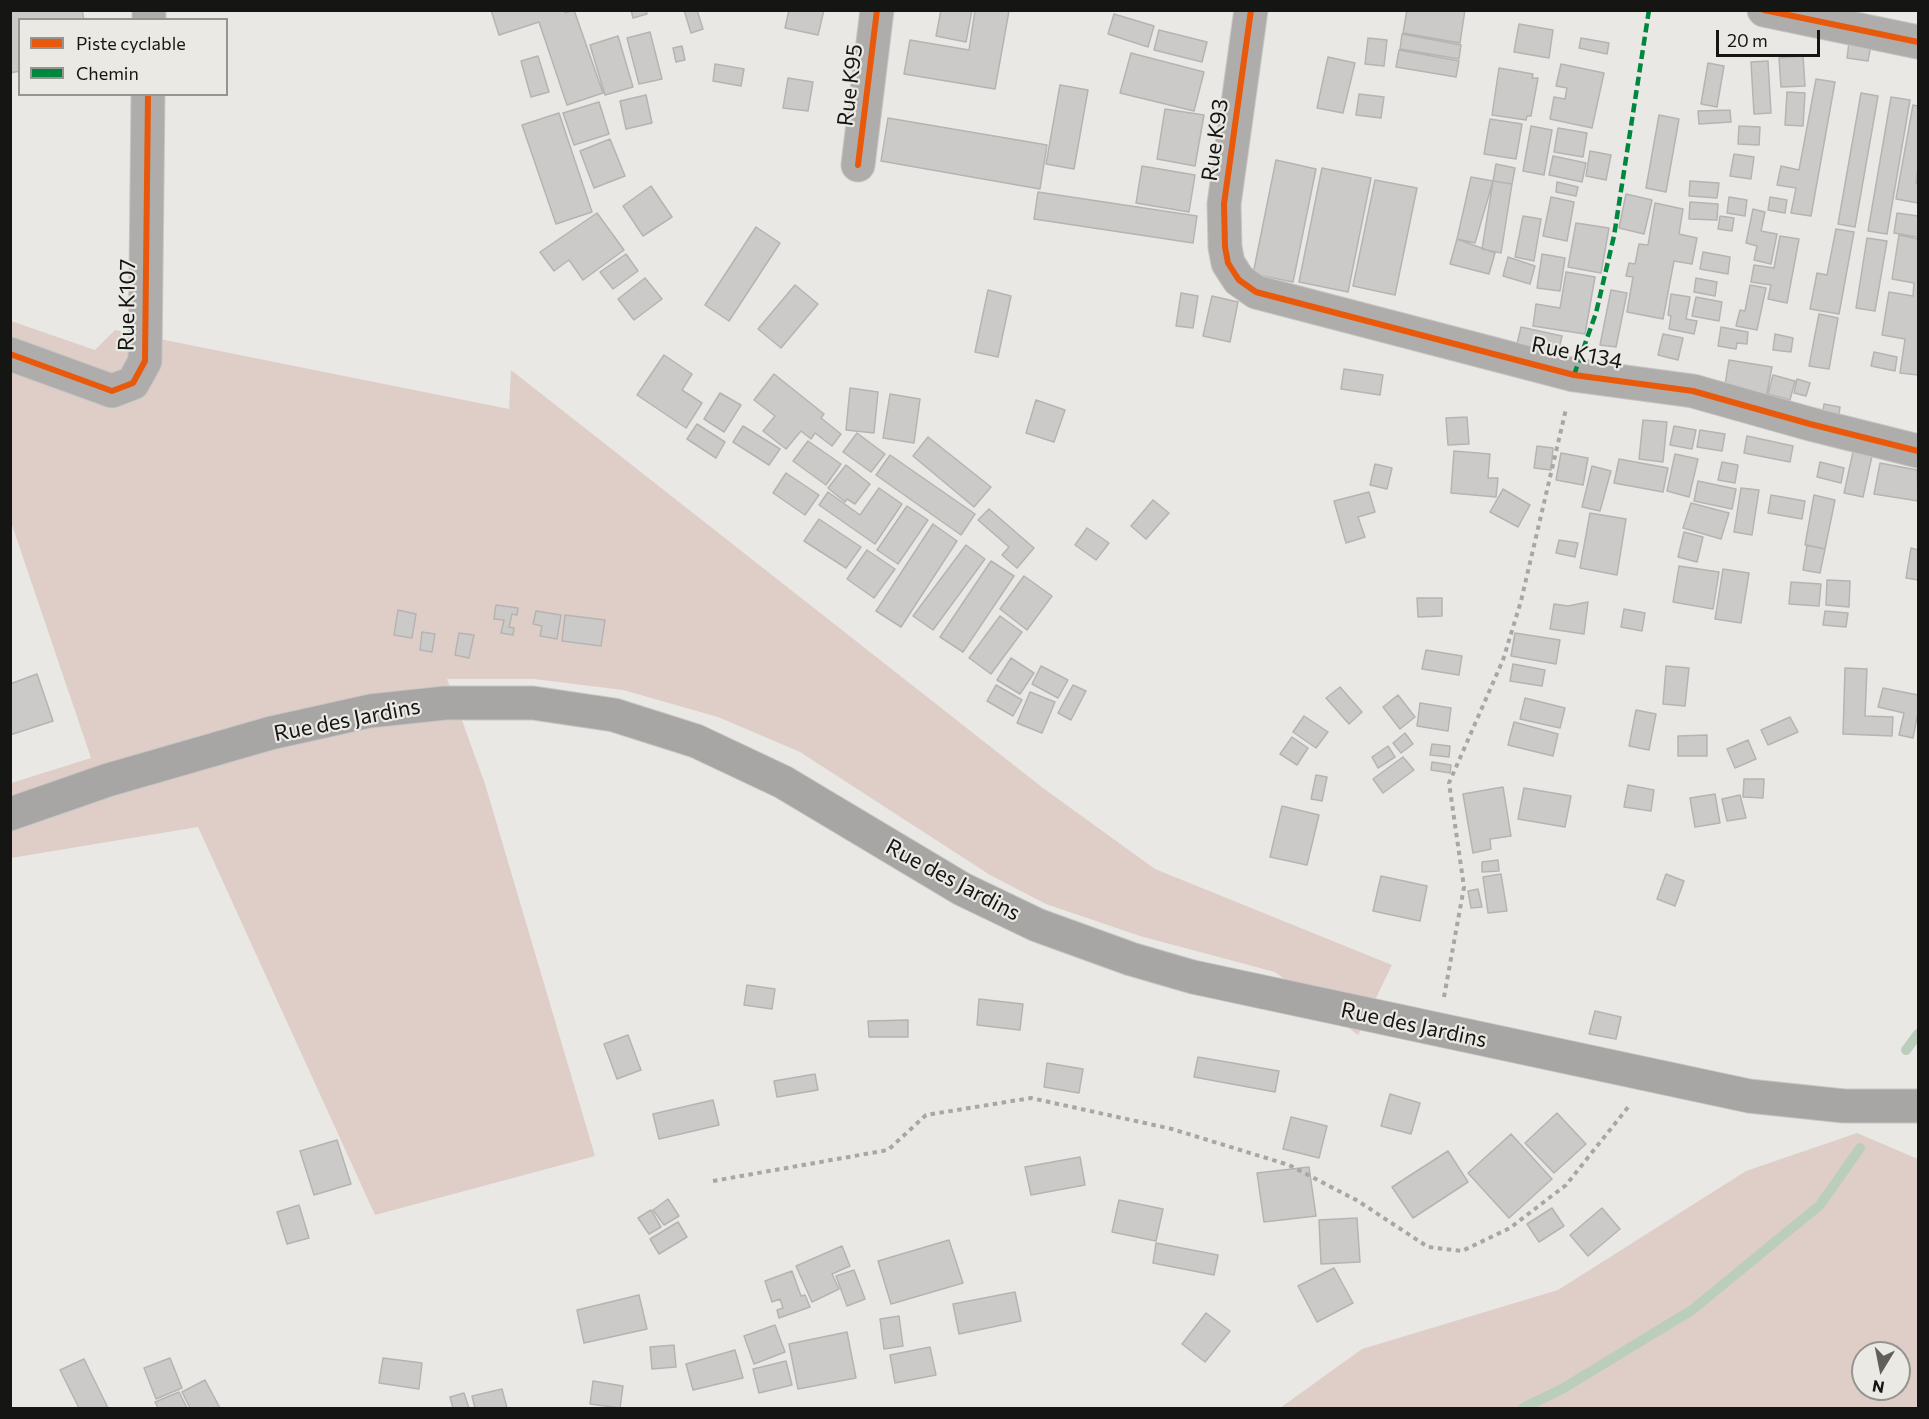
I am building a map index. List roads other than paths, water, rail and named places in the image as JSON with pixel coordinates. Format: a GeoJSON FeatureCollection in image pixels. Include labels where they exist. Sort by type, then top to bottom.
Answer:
{"type":"FeatureCollection","features":[{"type":"Feature","properties":{"kind":"main road","name":"Rue des Jardins"},"geometry":{"type":"LineString","coordinates":[[10,814],[108,780],[271,733],[370,711],[445,702],[533,703],[614,716],[696,741],[783,782],[962,890],[1037,925],[1193,977],[1749,1096],[1844,1106],[1918,1106]]}},
{"type":"Feature","properties":{"kind":"street","name":"Rue K95"},"geometry":{"type":"LineString","coordinates":[[858,165],[877,10]]}},
{"type":"Feature","properties":{"kind":"street","name":"Rue K93"},"geometry":{"type":"LineString","coordinates":[[1235,274],[1228,263],[1225,247],[1224,204],[1251,10]]}},
{"type":"Feature","properties":{"kind":"street"},"geometry":{"type":"LineString","coordinates":[[1764,10],[1918,42]]}},
{"type":"Feature","properties":{"kind":"street","name":"Rue K107"},"geometry":{"type":"LineString","coordinates":[[10,354],[112,391],[133,383],[144,362],[148,96]]}},
{"type":"Feature","properties":{"kind":"street","name":"Rue K134"},"geometry":{"type":"LineString","coordinates":[[1235,274],[1239,280],[1256,292],[1574,375],[1693,391],[1918,451]]}},
{"type":"Feature","properties":{"kind":"waterway"},"geometry":{"type":"LineString","coordinates":[[1906,1050],[1918,1034]]}},
{"type":"Feature","properties":{"kind":"waterway"},"geometry":{"type":"LineString","coordinates":[[1523,1408],[1562,1389],[1692,1310],[1820,1205],[1860,1148]]}}]}
